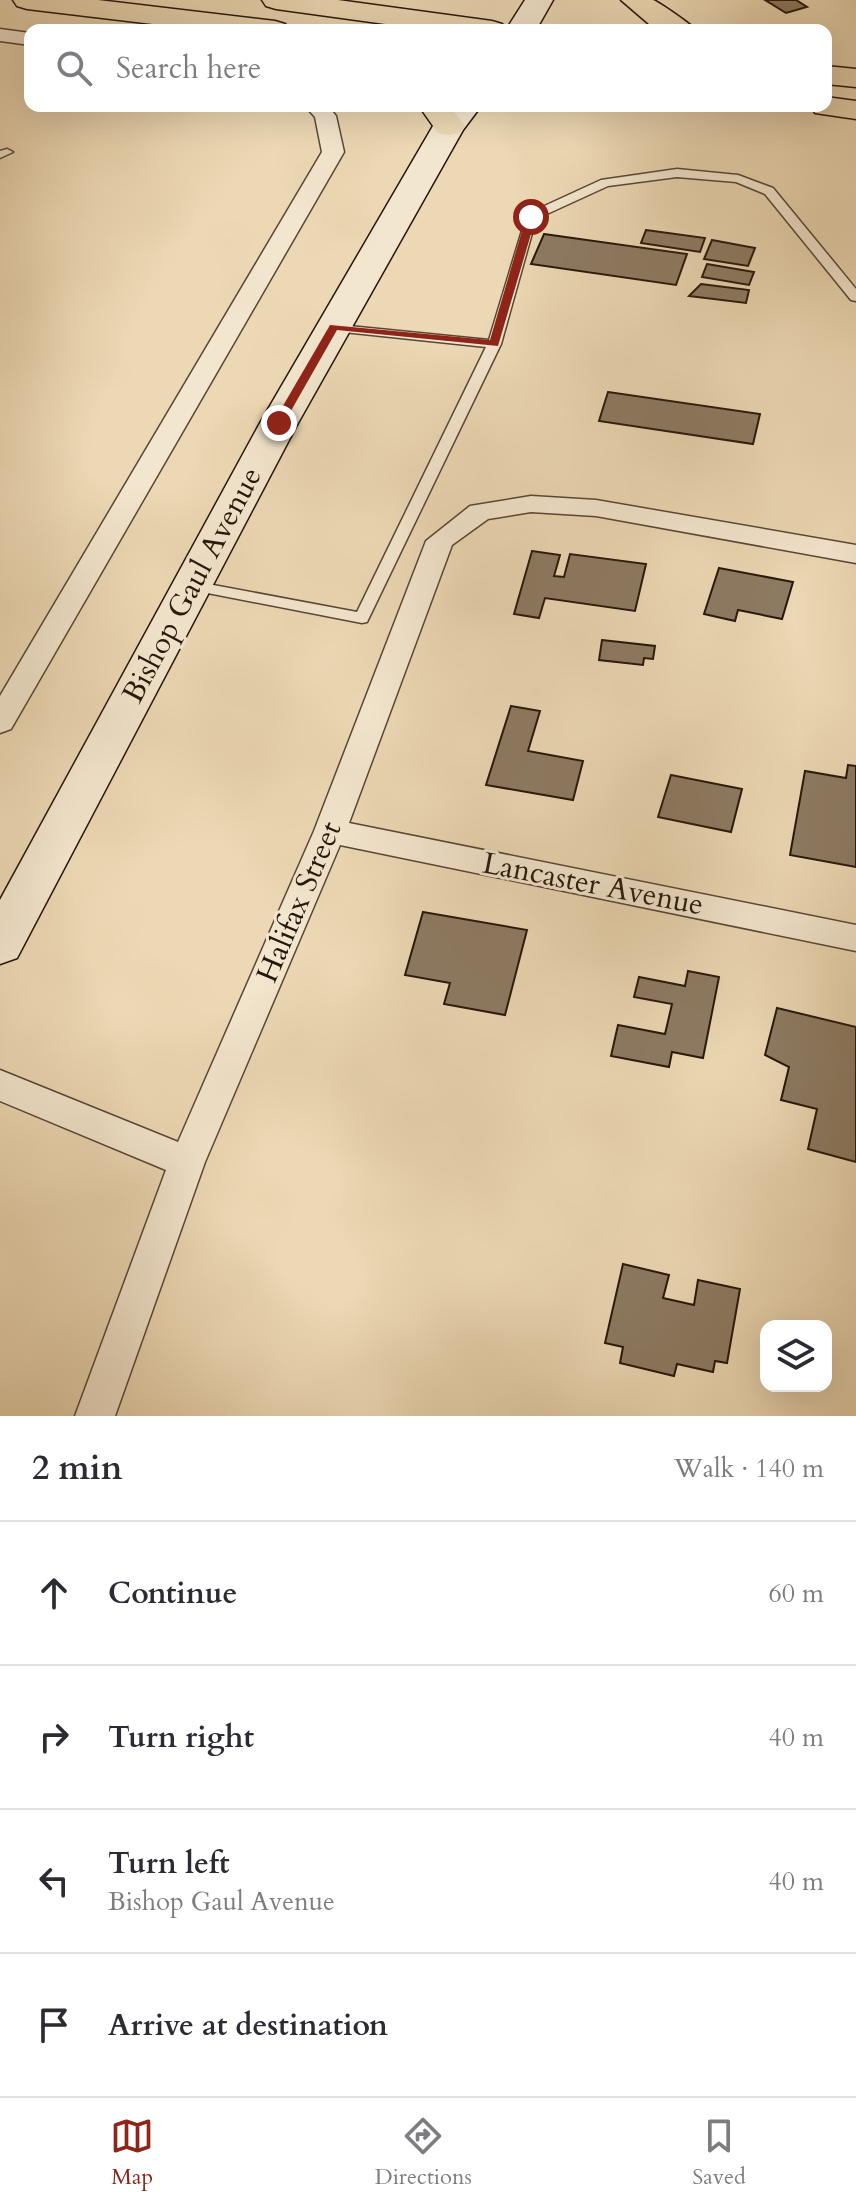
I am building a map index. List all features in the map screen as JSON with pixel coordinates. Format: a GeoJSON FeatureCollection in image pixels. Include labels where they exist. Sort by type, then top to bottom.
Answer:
{"type":"FeatureCollection","features":[{"type":"Feature","properties":{"kind":"highway"},"geometry":{"type":"LineString","coordinates":[[27,0],[225,24]]}},
{"type":"Feature","properties":{"kind":"highway"},"geometry":{"type":"LineString","coordinates":[[276,0],[450,24]]}},
{"type":"Feature","properties":{"kind":"highway"},"geometry":{"type":"LineString","coordinates":[[319,5],[389,0]]}},
{"type":"Feature","properties":{"kind":"highway"},"geometry":{"type":"LineString","coordinates":[[635,0],[666,24]]}},
{"type":"Feature","properties":{"kind":"highway"},"geometry":{"type":"LineString","coordinates":[[832,76],[856,78]]}},
{"type":"Feature","properties":{"kind":"highway"},"geometry":{"type":"LineString","coordinates":[[832,107],[856,110]]}},
{"type":"Feature","properties":{"kind":"main road"},"geometry":{"type":"LineString","coordinates":[[525,24],[539,0]]}},
{"type":"Feature","properties":{"kind":"main road","name":"Bishop Gaul Avenue"},"geometry":{"type":"LineString","coordinates":[[0,945],[279,423],[450,113]]}},
{"type":"Feature","properties":{"kind":"street"},"geometry":{"type":"LineString","coordinates":[[0,35],[24,38]]}},
{"type":"Feature","properties":{"kind":"street"},"geometry":{"type":"LineString","coordinates":[[0,722],[333,152],[321,112]]}},
{"type":"Feature","properties":{"kind":"street","name":"Halifax Street"},"geometry":{"type":"LineString","coordinates":[[95,1416],[187,1162],[330,831],[440,541],[480,512],[531,504],[596,508],[856,554]]}},
{"type":"Feature","properties":{"kind":"street","name":"Lancaster Avenue"},"geometry":{"type":"LineString","coordinates":[[330,831],[856,938]]}},
{"type":"Feature","properties":{"kind":"street"},"geometry":{"type":"LineString","coordinates":[[0,1085],[187,1162]]}},
{"type":"Feature","properties":{"kind":"lane"},"geometry":{"type":"LineString","coordinates":[[192,586],[362,618],[494,344],[531,217],[605,183],[677,173],[738,179],[769,191],[856,297]]}},
{"type":"Feature","properties":{"kind":"lane"},"geometry":{"type":"LineString","coordinates":[[334,327],[494,344]]}},
{"type":"Feature","properties":{"kind":"building"},"geometry":{"type":"Polygon","coordinates":[[[765,0],[796,0],[807,7],[786,13],[765,0]]]}},
{"type":"Feature","properties":{"kind":"building"},"geometry":{"type":"Polygon","coordinates":[[[646,230],[705,238],[700,252],[641,243],[646,230]]]}},
{"type":"Feature","properties":{"kind":"building"},"geometry":{"type":"Polygon","coordinates":[[[544,234],[687,254],[676,285],[531,264],[544,234]]]}},
{"type":"Feature","properties":{"kind":"building"},"geometry":{"type":"Polygon","coordinates":[[[712,240],[755,248],[748,266],[704,259],[712,240]]]}},
{"type":"Feature","properties":{"kind":"building"},"geometry":{"type":"Polygon","coordinates":[[[707,264],[754,272],[749,285],[702,277],[707,264]]]}},
{"type":"Feature","properties":{"kind":"building"},"geometry":{"type":"Polygon","coordinates":[[[701,284],[749,290],[746,303],[689,296],[701,284]]]}},
{"type":"Feature","properties":{"kind":"building"},"geometry":{"type":"Polygon","coordinates":[[[608,392],[760,414],[753,444],[599,421],[608,392]]]}},
{"type":"Feature","properties":{"kind":"building"},"geometry":{"type":"Polygon","coordinates":[[[532,551],[560,555],[554,576],[564,577],[570,554],[646,564],[635,611],[545,598],[539,618],[514,614],[532,551]]]}},
{"type":"Feature","properties":{"kind":"building"},"geometry":{"type":"Polygon","coordinates":[[[719,568],[793,582],[782,619],[738,610],[735,621],[704,614],[719,568]]]}},
{"type":"Feature","properties":{"kind":"building"},"geometry":{"type":"Polygon","coordinates":[[[602,640],[655,646],[653,659],[644,658],[643,665],[599,660],[602,640]]]}},
{"type":"Feature","properties":{"kind":"building"},"geometry":{"type":"Polygon","coordinates":[[[511,706],[540,711],[528,751],[583,761],[573,800],[486,785],[511,706]]]}},
{"type":"Feature","properties":{"kind":"building"},"geometry":{"type":"Polygon","coordinates":[[[848,765],[856,766],[856,867],[790,855],[805,771],[846,778],[848,765]]]}},
{"type":"Feature","properties":{"kind":"building"},"geometry":{"type":"Polygon","coordinates":[[[671,775],[742,789],[731,832],[658,817],[671,775]]]}},
{"type":"Feature","properties":{"kind":"building"},"geometry":{"type":"Polygon","coordinates":[[[423,912],[527,930],[505,1015],[444,1004],[450,983],[405,975],[423,912]]]}},
{"type":"Feature","properties":{"kind":"building"},"geometry":{"type":"Polygon","coordinates":[[[688,971],[719,977],[703,1058],[672,1052],[669,1067],[611,1056],[618,1025],[665,1034],[672,1004],[634,997],[639,977],[685,986],[688,971]]]}},
{"type":"Feature","properties":{"kind":"building"},"geometry":{"type":"Polygon","coordinates":[[[777,1008],[856,1027],[856,1162],[808,1149],[817,1109],[781,1100],[789,1067],[765,1055],[777,1008]]]}},
{"type":"Feature","properties":{"kind":"building"},"geometry":{"type":"Polygon","coordinates":[[[623,1264],[669,1275],[663,1298],[694,1305],[698,1280],[740,1289],[727,1363],[715,1361],[713,1372],[677,1364],[674,1376],[620,1363],[623,1347],[605,1343],[623,1264]]]}},
{"type":"Feature","properties":{"kind":"route"},"geometry":{"type":"LineString","coordinates":[[279,423],[334,327],[494,344],[531,217]]}}]}
